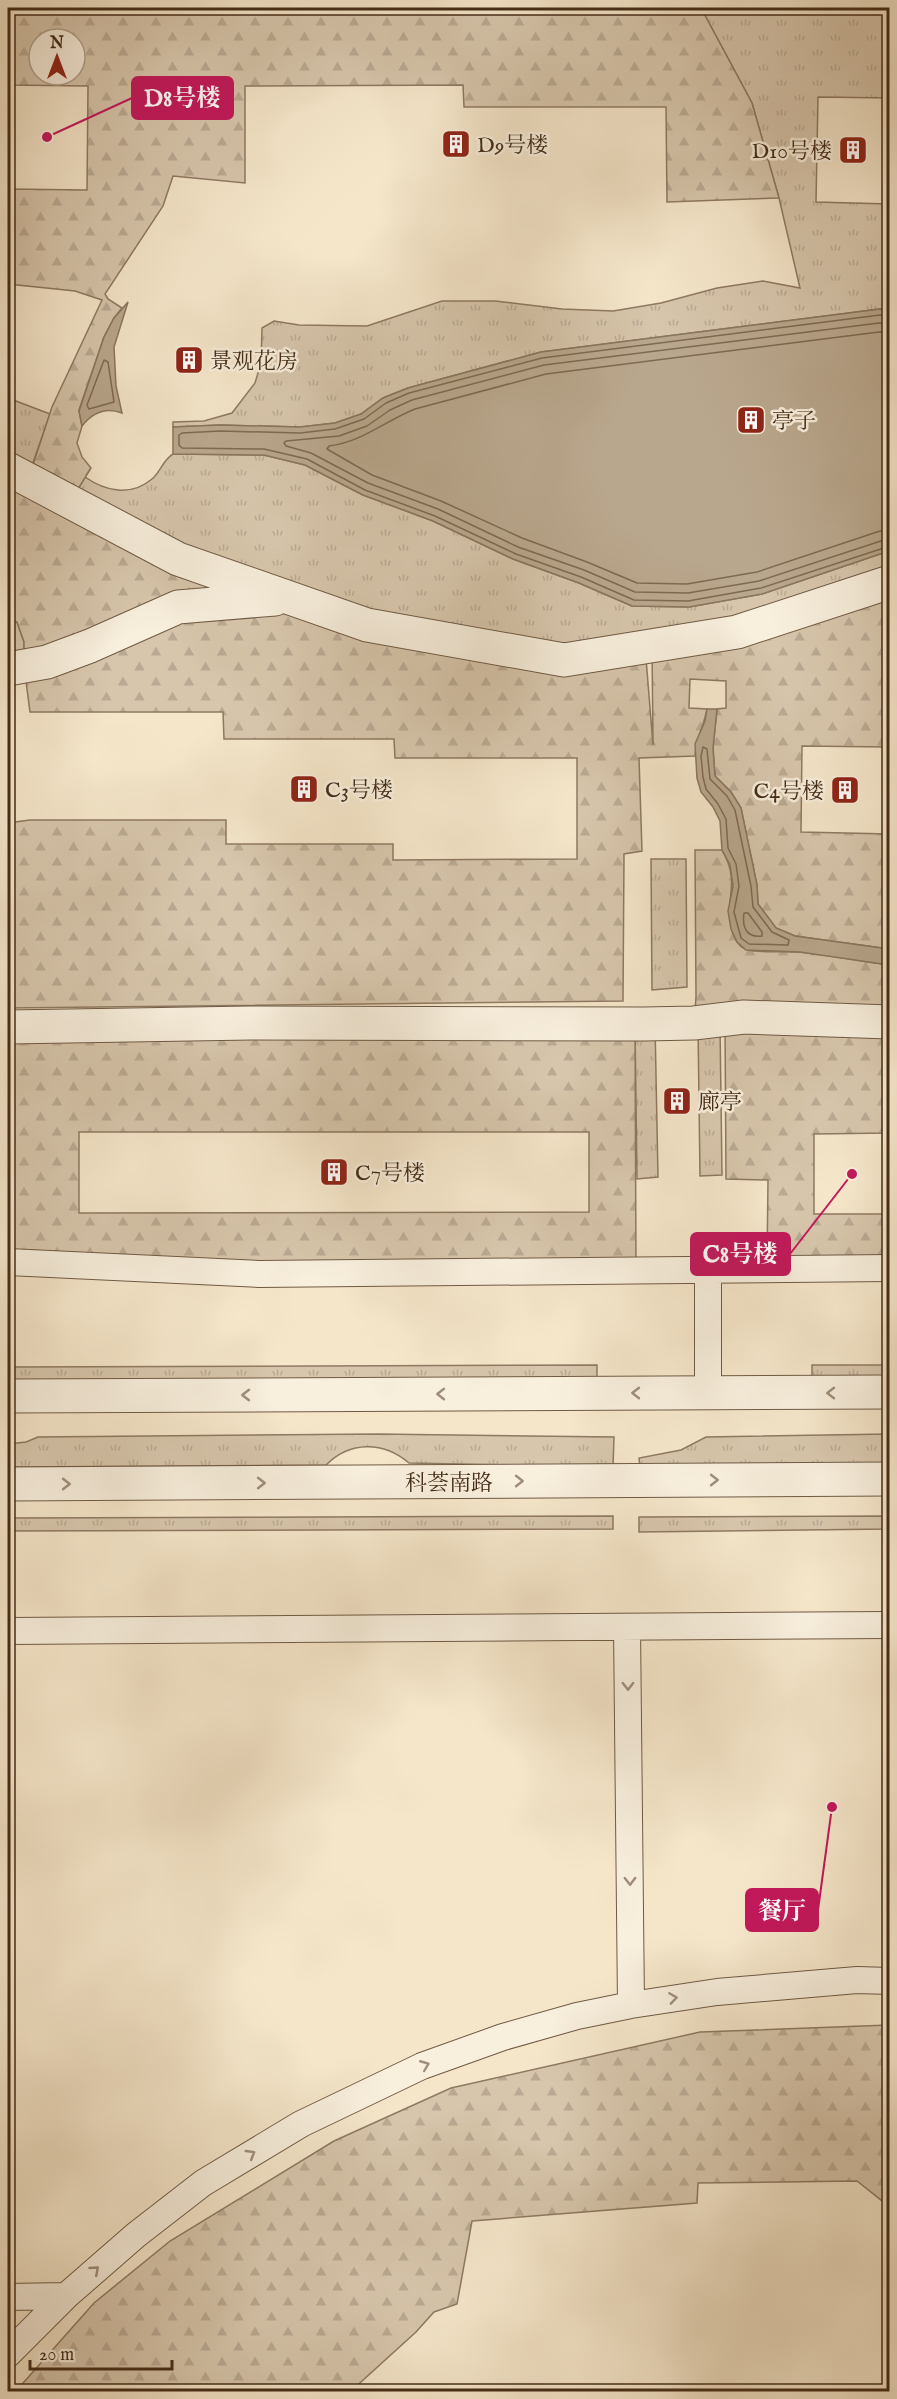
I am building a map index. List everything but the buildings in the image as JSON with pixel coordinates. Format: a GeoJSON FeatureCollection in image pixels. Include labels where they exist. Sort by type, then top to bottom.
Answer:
{"type":"FeatureCollection","features":[{"type":"Feature","properties":{"kind":"street"},"geometry":{"type":"LineString","coordinates":[[8,470],[178,559],[368,625],[564,660],[737,632],[890,582]]}},
{"type":"Feature","properties":{"kind":"street"},"geometry":{"type":"LineString","coordinates":[[8,669],[47,662],[90,646],[178,607],[290,598]]}},
{"type":"Feature","properties":{"kind":"street"},"geometry":{"type":"LineString","coordinates":[[832,600],[890,607]]}},
{"type":"Feature","properties":{"kind":"street"},"geometry":{"type":"LineString","coordinates":[[8,1027],[251,1023],[644,1024],[694,1023],[744,1017],[890,1022]]}},
{"type":"Feature","properties":{"kind":"street"},"geometry":{"type":"LineString","coordinates":[[8,1396],[890,1392]]}},
{"type":"Feature","properties":{"kind":"street","name":"科荟南路"},"geometry":{"type":"LineString","coordinates":[[8,1484],[890,1479]]}},
{"type":"Feature","properties":{"kind":"lane"},"geometry":{"type":"LineString","coordinates":[[8,1262],[259,1274],[890,1268]]}},
{"type":"Feature","properties":{"kind":"lane"},"geometry":{"type":"LineString","coordinates":[[708,1270],[708,1393]]}},
{"type":"Feature","properties":{"kind":"lane"},"geometry":{"type":"LineString","coordinates":[[8,1631],[890,1625]]}},
{"type":"Feature","properties":{"kind":"lane"},"geometry":{"type":"LineString","coordinates":[[627,1627],[632,2005]]}},
{"type":"Feature","properties":{"kind":"lane"},"geometry":{"type":"LineString","coordinates":[[8,2354],[66,2296],[136,2235],[203,2183],[301,2124],[422,2066],[502,2037],[577,2016],[632,2005],[717,1992],[857,1980],[890,1981]]}},
{"type":"Feature","properties":{"kind":"lane"},"geometry":{"type":"LineString","coordinates":[[8,2297],[66,2296]]}},
{"type":"Feature","properties":{"kind":"green space"},"geometry":{"type":"Polygon","coordinates":[[[8,8],[701,8],[752,103],[779,198],[667,202],[666,107],[464,107],[463,85],[245,86],[245,183],[173,176],[163,206],[105,294],[108,299],[122,308],[104,337],[79,410],[82,426],[77,443],[82,457],[91,468],[70,502],[178,559],[564,660],[645,646],[653,745],[652,645],[889,582],[889,747],[802,746],[801,832],[889,834],[889,949],[795,936],[776,928],[758,904],[757,885],[741,808],[731,792],[715,776],[713,748],[717,709],[726,708],[726,681],[690,679],[689,708],[707,709],[695,756],[639,758],[642,851],[624,854],[623,1001],[8,1008],[8,823],[30,820],[226,820],[226,844],[393,844],[393,860],[577,859],[577,758],[395,758],[394,739],[224,739],[223,712],[30,712],[24,666],[24,642],[17,622],[8,618],[8,469],[28,480],[52,407],[102,300],[75,291],[8,284],[8,189],[87,190],[87,27],[27,27],[27,85],[8,85],[8,8]]]}},
{"type":"Feature","properties":{"kind":"green space"},"geometry":{"type":"Polygon","coordinates":[[[701,8],[889,8],[889,98],[818,97],[816,202],[889,204],[889,311],[880,309],[541,352],[408,388],[383,398],[361,414],[335,423],[300,427],[220,425],[173,427],[173,422],[204,421],[232,413],[255,383],[261,363],[262,328],[274,321],[299,325],[367,326],[442,301],[495,301],[562,309],[613,311],[661,303],[717,288],[763,281],[800,288],[779,198],[752,103],[701,8]]]}},
{"type":"Feature","properties":{"kind":"green space"},"geometry":{"type":"Polygon","coordinates":[[[8,398],[50,414],[27,480],[8,469],[8,398]]]}},
{"type":"Feature","properties":{"kind":"green space"},"geometry":{"type":"Polygon","coordinates":[[[173,454],[264,455],[305,465],[363,495],[433,521],[513,559],[579,583],[632,606],[689,607],[762,594],[889,551],[889,582],[564,660],[367,625],[69,502],[85,477],[109,489],[127,490],[144,485],[158,473],[173,454]]]}},
{"type":"Feature","properties":{"kind":"green space"},"geometry":{"type":"Polygon","coordinates":[[[8,618],[17,622],[24,642],[24,666],[8,669],[8,618]]]}},
{"type":"Feature","properties":{"kind":"green space"},"geometry":{"type":"Polygon","coordinates":[[[695,850],[722,850],[728,862],[732,880],[730,914],[732,929],[736,940],[744,948],[758,951],[810,953],[889,965],[889,1133],[814,1134],[814,1214],[889,1214],[889,1262],[767,1263],[768,1180],[726,1179],[725,1020],[694,1023],[696,997],[695,850]]]}},
{"type":"Feature","properties":{"kind":"green space"},"geometry":{"type":"Polygon","coordinates":[[[651,859],[686,859],[687,987],[652,990],[651,859]]]}},
{"type":"Feature","properties":{"kind":"green space"},"geometry":{"type":"Polygon","coordinates":[[[655,1024],[658,1177],[637,1179],[635,1025],[655,1024]]]}},
{"type":"Feature","properties":{"kind":"green space"},"geometry":{"type":"Polygon","coordinates":[[[635,1025],[636,1270],[8,1262],[8,1027],[635,1025]],[[79,1132],[79,1213],[589,1212],[589,1132],[79,1132]]]}},
{"type":"Feature","properties":{"kind":"green space"},"geometry":{"type":"Polygon","coordinates":[[[698,1026],[720,1026],[722,1175],[700,1176],[698,1026]]]}},
{"type":"Feature","properties":{"kind":"green space"},"geometry":{"type":"Polygon","coordinates":[[[597,1365],[597,1383],[8,1384],[8,1367],[597,1365]]]}},
{"type":"Feature","properties":{"kind":"green space"},"geometry":{"type":"Polygon","coordinates":[[[812,1365],[889,1365],[889,1381],[812,1381],[812,1365]]]}},
{"type":"Feature","properties":{"kind":"green space"},"geometry":{"type":"Polygon","coordinates":[[[378,1434],[614,1437],[613,1467],[409,1463],[388,1451],[367,1447],[345,1451],[326,1465],[8,1467],[8,1444],[26,1442],[38,1437],[378,1434]]]}},
{"type":"Feature","properties":{"kind":"green space"},"geometry":{"type":"Polygon","coordinates":[[[889,1434],[889,1463],[640,1467],[639,1458],[681,1450],[706,1437],[889,1434]]]}},
{"type":"Feature","properties":{"kind":"green space"},"geometry":{"type":"Polygon","coordinates":[[[613,1516],[613,1529],[8,1531],[8,1518],[613,1516]]]}},
{"type":"Feature","properties":{"kind":"green space"},"geometry":{"type":"Polygon","coordinates":[[[889,1516],[889,1529],[639,1532],[639,1517],[889,1516]]]}},
{"type":"Feature","properties":{"kind":"green space"},"geometry":{"type":"Polygon","coordinates":[[[889,2025],[889,2236],[887,2205],[857,2181],[698,2183],[697,2203],[472,2221],[457,2304],[434,2312],[416,2332],[351,2391],[16,2391],[94,2303],[170,2241],[334,2141],[451,2088],[700,2032],[889,2025]]]}},
{"type":"Feature","properties":{"kind":"water"},"geometry":{"type":"Polygon","coordinates":[[[128,302],[114,347],[116,386],[122,413],[100,412],[82,426],[79,411],[104,337],[114,318],[128,302]]]}},
{"type":"Feature","properties":{"kind":"water"},"geometry":{"type":"Polygon","coordinates":[[[880,309],[890,311],[889,551],[762,594],[689,607],[632,606],[579,583],[513,559],[433,521],[363,495],[305,465],[264,455],[173,454],[173,427],[220,425],[300,427],[335,423],[361,414],[383,398],[408,388],[541,352],[880,309]]]}},
{"type":"Feature","properties":{"kind":"water"},"geometry":{"type":"Polygon","coordinates":[[[707,709],[717,709],[713,748],[715,776],[731,792],[741,808],[757,885],[758,904],[776,928],[795,936],[889,949],[889,965],[800,952],[746,950],[737,942],[731,929],[728,911],[733,886],[730,865],[722,850],[720,821],[713,807],[701,792],[697,778],[695,744],[705,721],[707,709]]]}},
{"type":"Feature","properties":{"kind":"place","name":"D8号楼"},"geometry":{"type":"Point","coordinates":[47,137]}},
{"type":"Feature","properties":{"kind":"place","name":"D9号楼"},"geometry":{"type":"Point","coordinates":[456,144]}},
{"type":"Feature","properties":{"kind":"place","name":"D10号楼"},"geometry":{"type":"Point","coordinates":[853,150]}},
{"type":"Feature","properties":{"kind":"place","name":"景观花房"},"geometry":{"type":"Point","coordinates":[189,360]}},
{"type":"Feature","properties":{"kind":"place","name":"亭子"},"geometry":{"type":"Point","coordinates":[751,420]}},
{"type":"Feature","properties":{"kind":"place","name":"C3号楼"},"geometry":{"type":"Point","coordinates":[304,789]}},
{"type":"Feature","properties":{"kind":"place","name":"C4号楼"},"geometry":{"type":"Point","coordinates":[845,790]}},
{"type":"Feature","properties":{"kind":"place","name":"廊亭"},"geometry":{"type":"Point","coordinates":[677,1101]}},
{"type":"Feature","properties":{"kind":"place","name":"C7号楼"},"geometry":{"type":"Point","coordinates":[334,1172]}},
{"type":"Feature","properties":{"kind":"place","name":"C8号楼"},"geometry":{"type":"Point","coordinates":[852,1174]}},
{"type":"Feature","properties":{"kind":"place","name":"餐厅"},"geometry":{"type":"Point","coordinates":[832,1807]}}]}
